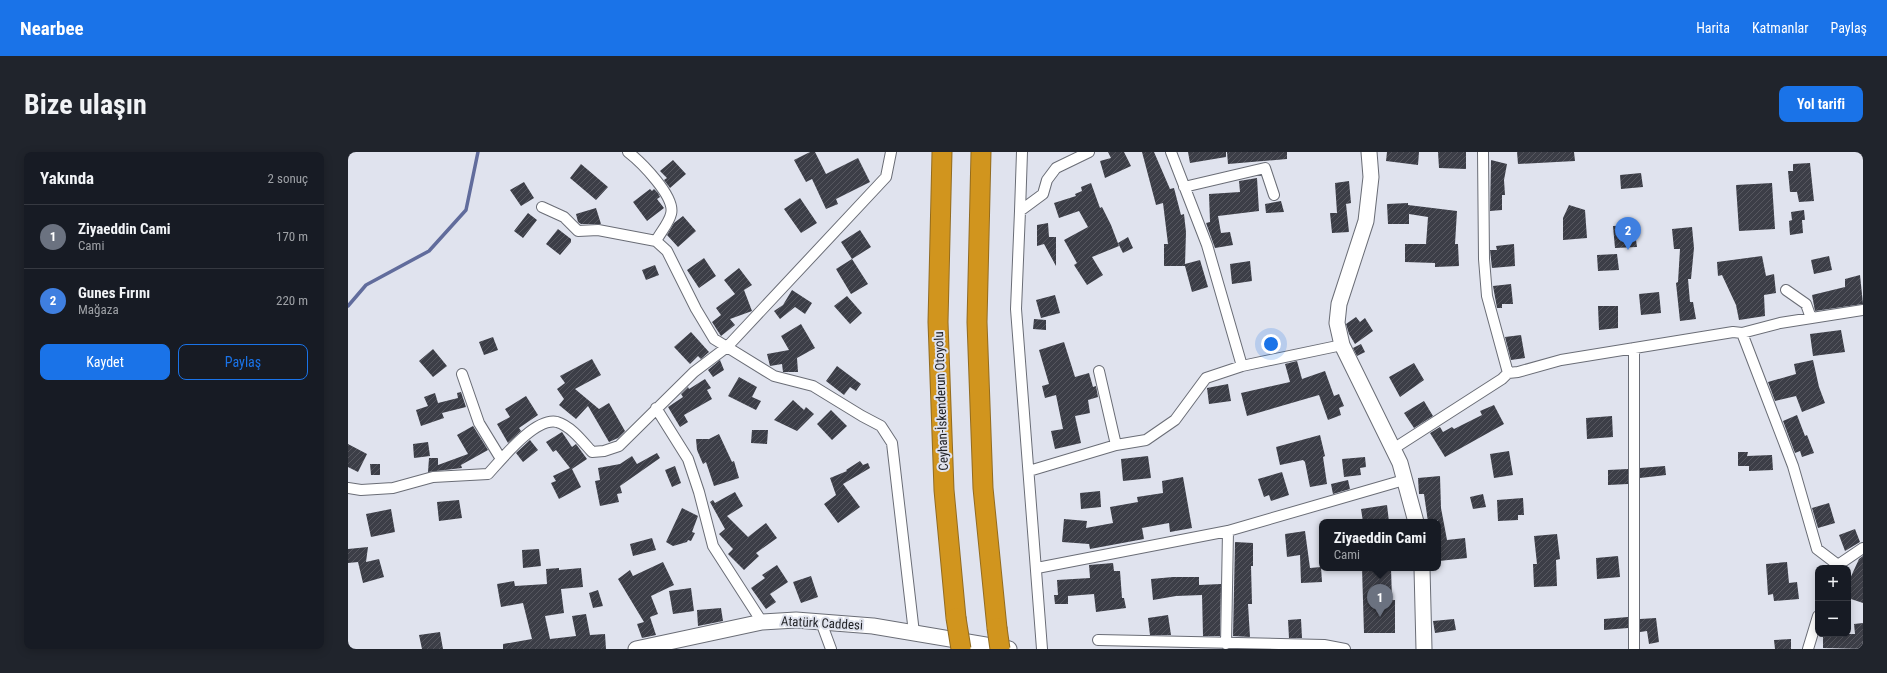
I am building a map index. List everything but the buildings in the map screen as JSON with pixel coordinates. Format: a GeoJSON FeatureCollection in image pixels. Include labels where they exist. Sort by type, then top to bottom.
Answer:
{"type":"FeatureCollection","features":[{"type":"Feature","properties":{"kind":"highway","name":"Ceyhan-İskenderun Otoyolu"},"geometry":{"type":"LineString","coordinates":[[942,152],[938,322],[944,490],[956,618],[961,649]]}},
{"type":"Feature","properties":{"kind":"highway"},"geometry":{"type":"LineString","coordinates":[[981,152],[977,322],[983,488],[1000,649]]}},
{"type":"Feature","properties":{"kind":"street"},"geometry":{"type":"LineString","coordinates":[[628,152],[662,187],[672,203],[671,214],[656,241]]}},
{"type":"Feature","properties":{"kind":"street"},"geometry":{"type":"LineString","coordinates":[[348,488],[361,490],[393,488],[433,476],[488,474],[517,442],[545,423],[557,422],[568,428],[592,452],[604,451],[619,446],[694,372],[728,348],[886,177],[891,152]]}},
{"type":"Feature","properties":{"kind":"street"},"geometry":{"type":"LineString","coordinates":[[1022,152],[1016,309],[1042,649]]}},
{"type":"Feature","properties":{"kind":"street"},"geometry":{"type":"LineString","coordinates":[[1020,211],[1042,194],[1047,180],[1056,168],[1089,152]]}},
{"type":"Feature","properties":{"kind":"street"},"geometry":{"type":"LineString","coordinates":[[1171,152],[1207,245],[1242,366]]}},
{"type":"Feature","properties":{"kind":"street"},"geometry":{"type":"LineString","coordinates":[[1369,152],[1371,177],[1366,221],[1339,304],[1337,323],[1342,345],[1400,463],[1415,519]]}},
{"type":"Feature","properties":{"kind":"street"},"geometry":{"type":"LineString","coordinates":[[1483,152],[1484,259],[1487,296],[1508,373]]}},
{"type":"Feature","properties":{"kind":"street"},"geometry":{"type":"LineString","coordinates":[[1184,187],[1265,168],[1274,196]]}},
{"type":"Feature","properties":{"kind":"street"},"geometry":{"type":"LineString","coordinates":[[542,207],[564,217],[578,231],[605,231],[656,241],[667,251],[696,309],[714,339],[774,376],[813,386],[881,426],[892,443],[914,633]]}},
{"type":"Feature","properties":{"kind":"street"},"geometry":{"type":"LineString","coordinates":[[1786,290],[1806,304],[1811,318]]}},
{"type":"Feature","properties":{"kind":"street"},"geometry":{"type":"LineString","coordinates":[[1393,449],[1502,379],[1508,373],[1518,372],[1561,360],[1733,332],[1742,333],[1780,323],[1863,310]]}},
{"type":"Feature","properties":{"kind":"street"},"geometry":{"type":"LineString","coordinates":[[1742,333],[1793,466],[1817,550],[1836,565]]}},
{"type":"Feature","properties":{"kind":"street"},"geometry":{"type":"LineString","coordinates":[[1029,471],[1116,445],[1146,440],[1175,420],[1206,378],[1242,366],[1342,345]]}},
{"type":"Feature","properties":{"kind":"street"},"geometry":{"type":"LineString","coordinates":[[1634,348],[1634,649]]}},
{"type":"Feature","properties":{"kind":"street"},"geometry":{"type":"LineString","coordinates":[[1099,371],[1116,445]]}},
{"type":"Feature","properties":{"kind":"street"},"geometry":{"type":"LineString","coordinates":[[462,374],[479,423],[501,459]]}},
{"type":"Feature","properties":{"kind":"street"},"geometry":{"type":"LineString","coordinates":[[656,408],[688,459],[699,492],[712,546],[762,622]]}},
{"type":"Feature","properties":{"kind":"street"},"geometry":{"type":"LineString","coordinates":[[1037,568],[1228,531],[1404,480]]}},
{"type":"Feature","properties":{"kind":"street"},"geometry":{"type":"LineString","coordinates":[[1226,644],[1228,531]]}},
{"type":"Feature","properties":{"kind":"street"},"geometry":{"type":"LineString","coordinates":[[1838,565],[1863,548]]}},
{"type":"Feature","properties":{"kind":"street"},"geometry":{"type":"LineString","coordinates":[[1422,571],[1424,649]]}},
{"type":"Feature","properties":{"kind":"street","name":"Atatürk Caddesi"},"geometry":{"type":"LineString","coordinates":[[636,649],[762,622],[796,620],[873,626],[1009,649]]}},
{"type":"Feature","properties":{"kind":"street"},"geometry":{"type":"LineString","coordinates":[[820,622],[831,649]]}},
{"type":"Feature","properties":{"kind":"street"},"geometry":{"type":"LineString","coordinates":[[1808,649],[1815,626]]}},
{"type":"Feature","properties":{"kind":"street"},"geometry":{"type":"LineString","coordinates":[[1098,640],[1324,645],[1345,649]]}},
{"type":"Feature","properties":{"kind":"waterway"},"geometry":{"type":"LineString","coordinates":[[348,306],[366,285],[429,251],[466,210],[478,152]]}},
{"type":"Feature","properties":{"kind":"place","name":"Gunes Fırını"},"geometry":{"type":"Point","coordinates":[1628,250]}},
{"type":"Feature","properties":{"kind":"place","name":"Ziyaeddin Cami"},"geometry":{"type":"Point","coordinates":[1380,617]}}]}
